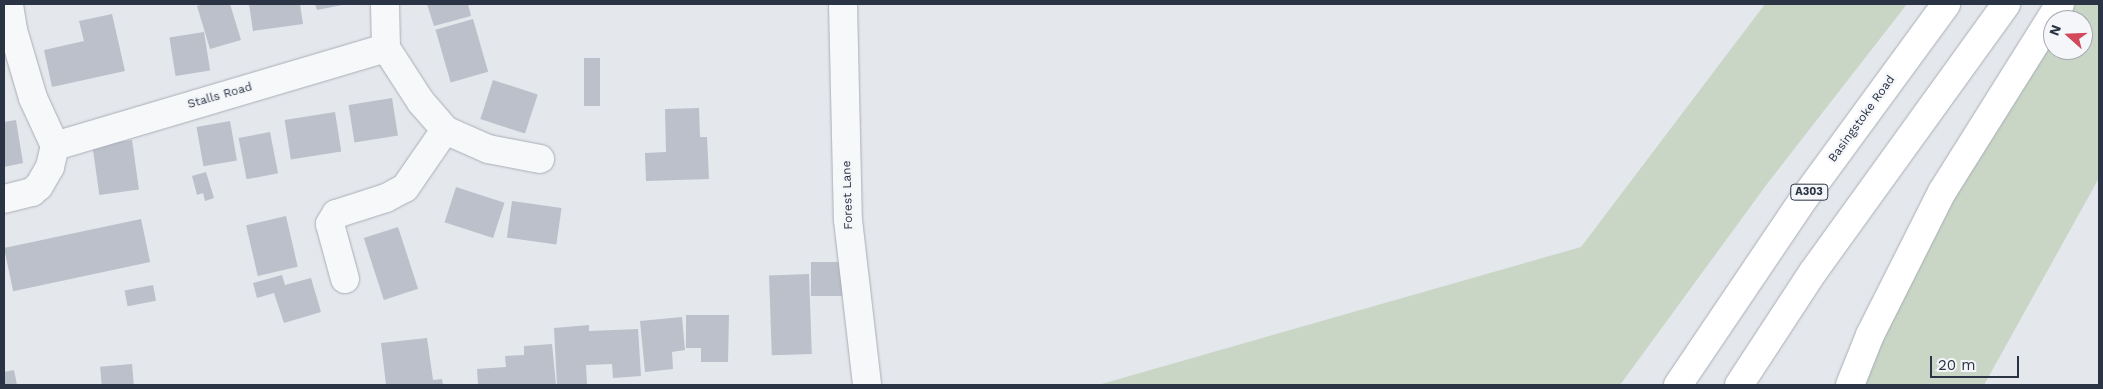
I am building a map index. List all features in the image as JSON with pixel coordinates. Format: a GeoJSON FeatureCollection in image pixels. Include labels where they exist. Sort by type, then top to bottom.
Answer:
{"type":"FeatureCollection","features":[{"type":"Feature","properties":{"kind":"highway","name":"Basingstoke Road"},"geometry":{"type":"LineString","coordinates":[[1678,385],[1806,197],[1946,4]]}},
{"type":"Feature","properties":{"kind":"highway"},"geometry":{"type":"LineString","coordinates":[[1739,385],[1813,272],[2006,4]]}},
{"type":"Feature","properties":{"kind":"highway"},"geometry":{"type":"LineString","coordinates":[[1850,385],[1870,335],[1942,192],[2060,4]]}},
{"type":"Feature","properties":{"kind":"street"},"geometry":{"type":"LineString","coordinates":[[4,199],[32,192],[39,186],[50,167],[55,146],[33,98],[13,30],[10,4]]}},
{"type":"Feature","properties":{"kind":"street"},"geometry":{"type":"LineString","coordinates":[[385,4],[386,48],[421,102],[445,130],[488,150],[540,159]]}},
{"type":"Feature","properties":{"kind":"street","name":"Forest Lane"},"geometry":{"type":"LineString","coordinates":[[843,4],[848,220],[868,385]]}},
{"type":"Feature","properties":{"kind":"street","name":"Stalls Road"},"geometry":{"type":"LineString","coordinates":[[55,146],[386,48]]}},
{"type":"Feature","properties":{"kind":"street"},"geometry":{"type":"LineString","coordinates":[[345,279],[330,224],[336,214],[386,198],[405,188],[445,130]]}},
{"type":"Feature","properties":{"kind":"green space"},"geometry":{"type":"Polygon","coordinates":[[[1765,4],[1907,4],[1767,184],[1620,385],[1098,385],[1581,247],[1765,4]]]}},
{"type":"Feature","properties":{"kind":"green space"},"geometry":{"type":"Polygon","coordinates":[[[2074,4],[2099,4],[2099,178],[1984,385],[1860,385],[1958,182],[2043,52],[2043,60],[2093,60],[2093,10],[2070,10],[2074,4]]]}},
{"type":"Feature","properties":{"kind":"building"},"geometry":{"type":"Polygon","coordinates":[[[203,4],[230,4],[241,40],[210,49],[197,6],[203,4]]]}},
{"type":"Feature","properties":{"kind":"building"},"geometry":{"type":"Polygon","coordinates":[[[249,4],[300,4],[303,24],[253,31],[249,4]]]}},
{"type":"Feature","properties":{"kind":"building"},"geometry":{"type":"Polygon","coordinates":[[[315,4],[342,4],[342,5],[317,10],[315,4]]]}},
{"type":"Feature","properties":{"kind":"building"},"geometry":{"type":"Polygon","coordinates":[[[427,4],[468,4],[471,16],[434,26],[427,4]]]}},
{"type":"Feature","properties":{"kind":"building"},"geometry":{"type":"Polygon","coordinates":[[[112,14],[125,71],[52,87],[44,50],[84,41],[79,21],[112,14]]]}},
{"type":"Feature","properties":{"kind":"building"},"geometry":{"type":"Polygon","coordinates":[[[473,19],[488,72],[451,83],[436,30],[473,19]]]}},
{"type":"Feature","properties":{"kind":"building"},"geometry":{"type":"Polygon","coordinates":[[[204,32],[210,71],[176,76],[169,37],[204,32]]]}},
{"type":"Feature","properties":{"kind":"building"},"geometry":{"type":"Polygon","coordinates":[[[584,58],[600,58],[600,106],[584,106],[584,58]]]}},
{"type":"Feature","properties":{"kind":"building"},"geometry":{"type":"Polygon","coordinates":[[[493,80],[538,95],[525,134],[480,119],[493,80]]]}},
{"type":"Feature","properties":{"kind":"building"},"geometry":{"type":"Polygon","coordinates":[[[392,98],[398,136],[354,142],[349,105],[392,98]]]}},
{"type":"Feature","properties":{"kind":"building"},"geometry":{"type":"Polygon","coordinates":[[[699,108],[700,137],[707,137],[709,179],[646,181],[645,153],[666,152],[665,109],[699,108]]]}},
{"type":"Feature","properties":{"kind":"building"},"geometry":{"type":"Polygon","coordinates":[[[335,112],[341,152],[291,159],[285,120],[335,112]]]}},
{"type":"Feature","properties":{"kind":"building"},"geometry":{"type":"Polygon","coordinates":[[[16,120],[23,163],[4,167],[4,122],[16,120]]]}},
{"type":"Feature","properties":{"kind":"building"},"geometry":{"type":"Polygon","coordinates":[[[230,121],[237,160],[203,166],[197,127],[230,121]]]}},
{"type":"Feature","properties":{"kind":"building"},"geometry":{"type":"Polygon","coordinates":[[[270,132],[278,173],[247,179],[239,138],[270,132]]]}},
{"type":"Feature","properties":{"kind":"building"},"geometry":{"type":"Polygon","coordinates":[[[132,140],[139,190],[99,195],[92,146],[132,140]]]}},
{"type":"Feature","properties":{"kind":"building"},"geometry":{"type":"Polygon","coordinates":[[[206,172],[214,198],[205,201],[203,193],[197,195],[192,176],[206,172]]]}},
{"type":"Feature","properties":{"kind":"building"},"geometry":{"type":"Polygon","coordinates":[[[456,187],[505,203],[493,238],[445,222],[456,187]]]}},
{"type":"Feature","properties":{"kind":"building"},"geometry":{"type":"Polygon","coordinates":[[[512,201],[562,208],[556,245],[507,238],[512,201]]]}},
{"type":"Feature","properties":{"kind":"building"},"geometry":{"type":"Polygon","coordinates":[[[286,216],[298,267],[258,276],[246,225],[286,216]]]}},
{"type":"Feature","properties":{"kind":"building"},"geometry":{"type":"Polygon","coordinates":[[[141,219],[150,262],[13,291],[4,248],[141,219]]]}},
{"type":"Feature","properties":{"kind":"building"},"geometry":{"type":"Polygon","coordinates":[[[398,227],[418,289],[384,300],[364,238],[398,227]]]}},
{"type":"Feature","properties":{"kind":"building"},"geometry":{"type":"Polygon","coordinates":[[[811,262],[842,262],[842,296],[811,296],[811,262]]]}},
{"type":"Feature","properties":{"kind":"building"},"geometry":{"type":"Polygon","coordinates":[[[809,274],[812,354],[772,355],[769,275],[809,274]]]}},
{"type":"Feature","properties":{"kind":"building"},"geometry":{"type":"Polygon","coordinates":[[[282,275],[285,285],[311,278],[321,312],[284,323],[274,293],[257,298],[253,283],[282,275]]]}},
{"type":"Feature","properties":{"kind":"building"},"geometry":{"type":"Polygon","coordinates":[[[153,285],[156,301],[128,306],[125,291],[153,285]]]}},
{"type":"Feature","properties":{"kind":"building"},"geometry":{"type":"Polygon","coordinates":[[[686,315],[729,315],[728,362],[701,362],[701,348],[686,348],[686,315]]]}},
{"type":"Feature","properties":{"kind":"building"},"geometry":{"type":"Polygon","coordinates":[[[682,317],[685,350],[672,352],[673,369],[645,372],[640,321],[682,317]]]}},
{"type":"Feature","properties":{"kind":"building"},"geometry":{"type":"Polygon","coordinates":[[[589,325],[589,331],[638,329],[641,376],[613,378],[612,364],[586,365],[587,385],[557,385],[554,328],[589,325]]]}},
{"type":"Feature","properties":{"kind":"building"},"geometry":{"type":"Polygon","coordinates":[[[427,338],[433,380],[442,379],[443,385],[386,385],[381,343],[427,338]]]}},
{"type":"Feature","properties":{"kind":"building"},"geometry":{"type":"Polygon","coordinates":[[[552,344],[556,385],[478,385],[477,369],[506,367],[505,356],[524,355],[524,346],[552,344]]]}},
{"type":"Feature","properties":{"kind":"building"},"geometry":{"type":"Polygon","coordinates":[[[132,364],[134,385],[102,385],[100,367],[132,364]]]}},
{"type":"Feature","properties":{"kind":"building"},"geometry":{"type":"Polygon","coordinates":[[[14,370],[17,385],[4,385],[4,372],[14,370]]]}}]}
